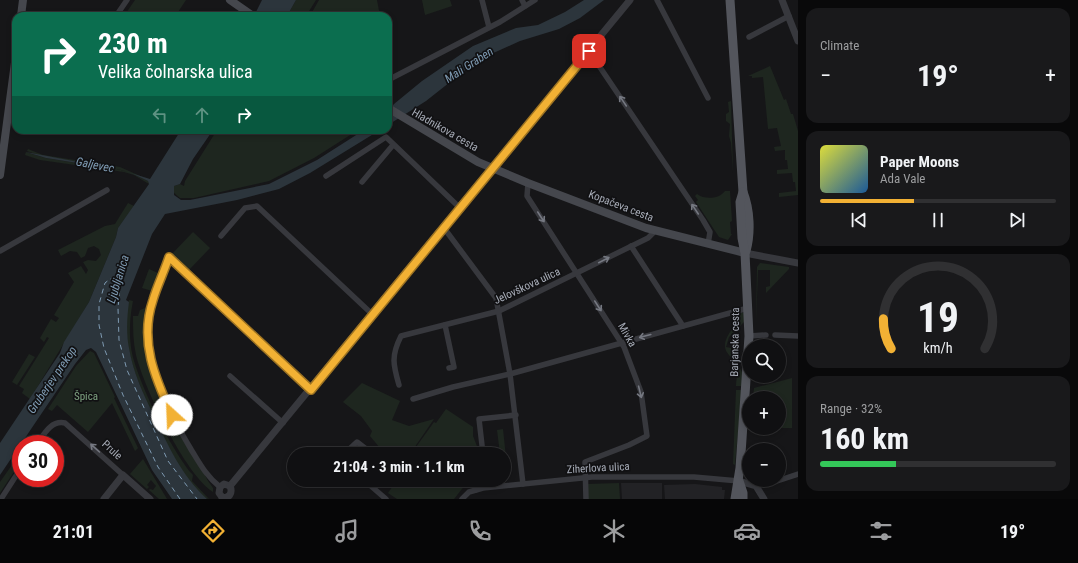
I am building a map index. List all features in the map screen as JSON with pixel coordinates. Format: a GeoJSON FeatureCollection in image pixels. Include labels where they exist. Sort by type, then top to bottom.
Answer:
{"type":"FeatureCollection","features":[{"type":"Feature","properties":{"kind":"main road"},"geometry":{"type":"LineString","coordinates":[[22,12],[23,0]]}},
{"type":"Feature","properties":{"kind":"main road"},"geometry":{"type":"LineString","coordinates":[[230,0],[246,12]]}},
{"type":"Feature","properties":{"kind":"main road","name":"Barjanska cesta"},"geometry":{"type":"LineString","coordinates":[[730,0],[743,192],[746,201],[749,239],[745,253],[749,336],[739,480],[735,499]]}},
{"type":"Feature","properties":{"kind":"main road"},"geometry":{"type":"LineString","coordinates":[[0,175],[2,147],[12,81]]}},
{"type":"Feature","properties":{"kind":"main road","name":"Hladnikova cesta"},"geometry":{"type":"LineString","coordinates":[[392,111],[461,152],[493,168]]}},
{"type":"Feature","properties":{"kind":"main road","name":"Kopačeva cesta"},"geometry":{"type":"LineString","coordinates":[[493,168],[528,183],[655,231],[745,253]]}},
{"type":"Feature","properties":{"kind":"main road","name":"Barjanska cesta"},"geometry":{"type":"LineString","coordinates":[[739,480],[743,493],[743,499]]}},
{"type":"Feature","properties":{"kind":"street"},"geometry":{"type":"LineString","coordinates":[[119,12],[127,0]]}},
{"type":"Feature","properties":{"kind":"street"},"geometry":{"type":"LineString","coordinates":[[482,0],[489,27]]}},
{"type":"Feature","properties":{"kind":"street"},"geometry":{"type":"LineString","coordinates":[[522,0],[525,6]]}},
{"type":"Feature","properties":{"kind":"street"},"geometry":{"type":"LineString","coordinates":[[392,78],[489,27],[535,0]]}},
{"type":"Feature","properties":{"kind":"street"},"geometry":{"type":"LineString","coordinates":[[311,390],[169,257],[152,301],[148,323],[148,347],[158,386],[172,415],[206,473],[218,485],[218,492],[225,498],[231,492],[230,486],[311,390],[630,0]]}},
{"type":"Feature","properties":{"kind":"street"},"geometry":{"type":"LineString","coordinates":[[657,0],[708,98]]}},
{"type":"Feature","properties":{"kind":"street"},"geometry":{"type":"LineString","coordinates":[[782,0],[798,42]]}},
{"type":"Feature","properties":{"kind":"street"},"geometry":{"type":"LineString","coordinates":[[749,37],[788,16]]}},
{"type":"Feature","properties":{"kind":"street"},"geometry":{"type":"LineString","coordinates":[[589,51],[703,220],[710,232],[708,244]]}},
{"type":"Feature","properties":{"kind":"street"},"geometry":{"type":"LineString","coordinates":[[326,176],[386,138],[460,208]]}},
{"type":"Feature","properties":{"kind":"street"},"geometry":{"type":"LineString","coordinates":[[362,182],[394,145]]}},
{"type":"Feature","properties":{"kind":"street","name":"Mivka"},"geometry":{"type":"LineString","coordinates":[[528,183],[528,196],[622,342],[641,392],[647,436],[629,445],[585,462],[585,478]]}},
{"type":"Feature","properties":{"kind":"street"},"geometry":{"type":"LineString","coordinates":[[0,251],[107,190]]}},
{"type":"Feature","properties":{"kind":"street"},"geometry":{"type":"LineString","coordinates":[[220,236],[245,208],[257,206],[372,314]]}},
{"type":"Feature","properties":{"kind":"street"},"geometry":{"type":"LineString","coordinates":[[444,228],[496,298],[516,415],[523,484]]}},
{"type":"Feature","properties":{"kind":"street","name":"Jelovškova ulica"},"geometry":{"type":"LineString","coordinates":[[399,385],[393,357],[394,349],[401,336],[499,311],[648,238],[655,231]]}},
{"type":"Feature","properties":{"kind":"street"},"geometry":{"type":"LineString","coordinates":[[631,246],[683,326]]}},
{"type":"Feature","properties":{"kind":"street"},"geometry":{"type":"LineString","coordinates":[[745,253],[798,263]]}},
{"type":"Feature","properties":{"kind":"street"},"geometry":{"type":"LineString","coordinates":[[413,400],[463,384],[510,374],[748,308]]}},
{"type":"Feature","properties":{"kind":"street"},"geometry":{"type":"LineString","coordinates":[[445,325],[454,367],[449,368]]}},
{"type":"Feature","properties":{"kind":"street"},"geometry":{"type":"LineString","coordinates":[[749,336],[766,335]]}},
{"type":"Feature","properties":{"kind":"street"},"geometry":{"type":"LineString","coordinates":[[775,335],[798,336]]}},
{"type":"Feature","properties":{"kind":"street"},"geometry":{"type":"LineString","coordinates":[[230,376],[283,423]]}},
{"type":"Feature","properties":{"kind":"street"},"geometry":{"type":"LineString","coordinates":[[482,447],[479,419],[516,415]]}},
{"type":"Feature","properties":{"kind":"street","name":"Prule"},"geometry":{"type":"LineString","coordinates":[[43,435],[47,429],[57,423],[62,422],[68,425],[150,499]]}},
{"type":"Feature","properties":{"kind":"street"},"geometry":{"type":"LineString","coordinates":[[352,447],[357,442],[364,447]]}},
{"type":"Feature","properties":{"kind":"street"},"geometry":{"type":"LineString","coordinates":[[786,478],[798,474]]}},
{"type":"Feature","properties":{"kind":"street"},"geometry":{"type":"LineString","coordinates":[[104,499],[123,475]]}},
{"type":"Feature","properties":{"kind":"street","name":"Ziherlova ulica"},"geometry":{"type":"LineString","coordinates":[[462,499],[469,492],[476,490],[585,478],[694,477],[739,480]]}},
{"type":"Feature","properties":{"kind":"street"},"geometry":{"type":"LineString","coordinates":[[585,478],[586,499]]}},
{"type":"Feature","properties":{"kind":"street"},"geometry":{"type":"LineString","coordinates":[[739,480],[756,486],[764,499]]}},
{"type":"Feature","properties":{"kind":"street"},"geometry":{"type":"LineString","coordinates":[[1,499],[12,482]]}},
{"type":"Feature","properties":{"kind":"street"},"geometry":{"type":"LineString","coordinates":[[218,485],[224,484],[230,486]]}},
{"type":"Feature","properties":{"kind":"street"},"geometry":{"type":"LineString","coordinates":[[372,487],[386,499]]}},
{"type":"Feature","properties":{"kind":"shaded area"},"geometry":{"type":"Polygon","coordinates":[[[621,483],[662,483],[662,499],[622,499],[621,483]]]}},
{"type":"Feature","properties":{"kind":"shaded area"},"geometry":{"type":"Polygon","coordinates":[[[695,484],[722,487],[722,490],[725,490],[724,499],[665,499],[664,485],[695,484]]]}},
{"type":"Feature","properties":{"kind":"green space"},"geometry":{"type":"Polygon","coordinates":[[[135,0],[186,0],[178,12],[127,12],[135,0]]]}},
{"type":"Feature","properties":{"kind":"green space"},"geometry":{"type":"Polygon","coordinates":[[[296,0],[316,0],[308,12],[289,12],[296,0]]]}},
{"type":"Feature","properties":{"kind":"green space"},"geometry":{"type":"Polygon","coordinates":[[[319,0],[377,0],[379,12],[312,12],[319,0]]]}},
{"type":"Feature","properties":{"kind":"green space"},"geometry":{"type":"Polygon","coordinates":[[[422,0],[450,0],[452,6],[425,15],[422,0]]]}},
{"type":"Feature","properties":{"kind":"green space"},"geometry":{"type":"Polygon","coordinates":[[[770,66],[784,100],[786,99],[791,114],[793,114],[798,131],[798,195],[779,197],[779,193],[796,191],[795,182],[793,182],[792,173],[777,174],[777,170],[788,169],[787,160],[785,160],[785,150],[775,151],[774,147],[781,146],[777,128],[768,129],[763,77],[752,78],[752,76],[748,76],[770,66]]]}},
{"type":"Feature","properties":{"kind":"green space"},"geometry":{"type":"Polygon","coordinates":[[[731,101],[733,173],[731,143],[729,136],[730,124],[726,121],[726,114],[729,112],[728,102],[731,101]]]}},
{"type":"Feature","properties":{"kind":"green space"},"geometry":{"type":"Polygon","coordinates":[[[214,134],[352,134],[314,158],[269,181],[194,198],[180,198],[173,192],[174,186],[180,184],[184,186],[185,181],[214,134]]]}},
{"type":"Feature","properties":{"kind":"green space"},"geometry":{"type":"Polygon","coordinates":[[[28,149],[43,155],[120,167],[147,179],[121,170],[38,155],[27,151],[28,149]]]}},
{"type":"Feature","properties":{"kind":"green space"},"geometry":{"type":"Polygon","coordinates":[[[26,152],[46,158],[121,170],[133,174],[148,181],[149,184],[134,175],[124,172],[40,160],[25,155],[26,152]]]}},
{"type":"Feature","properties":{"kind":"green space"},"geometry":{"type":"Polygon","coordinates":[[[725,191],[730,191],[732,221],[730,222],[732,234],[728,240],[719,237],[696,202],[698,200],[695,196],[697,194],[712,198],[719,196],[725,191]]]}},
{"type":"Feature","properties":{"kind":"green space"},"geometry":{"type":"Polygon","coordinates":[[[128,203],[134,206],[118,228],[116,237],[89,302],[30,399],[22,393],[24,389],[19,386],[49,338],[47,337],[44,342],[40,338],[51,319],[56,322],[59,318],[54,315],[74,282],[68,273],[81,266],[86,274],[88,270],[83,262],[88,260],[96,261],[101,255],[99,249],[94,246],[88,248],[85,256],[81,258],[77,252],[70,251],[61,256],[58,250],[105,226],[115,224],[128,203]]]}},
{"type":"Feature","properties":{"kind":"green space"},"geometry":{"type":"Polygon","coordinates":[[[193,232],[210,248],[188,271],[171,255],[193,232]]]}},
{"type":"Feature","properties":{"kind":"green space"},"geometry":{"type":"Polygon","coordinates":[[[760,263],[789,267],[789,269],[766,293],[766,287],[770,286],[770,270],[758,270],[756,326],[757,267],[760,263]]]}},
{"type":"Feature","properties":{"kind":"green space"},"geometry":{"type":"Polygon","coordinates":[[[149,269],[158,273],[152,291],[142,288],[149,269]]]}},
{"type":"Feature","properties":{"kind":"green space"},"geometry":{"type":"Polygon","coordinates":[[[129,300],[133,301],[130,324],[131,347],[139,376],[165,433],[193,475],[192,481],[209,499],[200,493],[177,462],[144,396],[131,358],[126,333],[126,316],[129,300]]]}},
{"type":"Feature","properties":{"kind":"green space"},"geometry":{"type":"Polygon","coordinates":[[[145,308],[148,309],[145,338],[149,367],[213,488],[213,492],[190,468],[178,449],[156,408],[140,370],[134,345],[133,316],[138,316],[140,310],[145,308]]]}},
{"type":"Feature","properties":{"kind":"green space"},"geometry":{"type":"Polygon","coordinates":[[[740,312],[744,313],[744,322],[729,337],[726,347],[731,348],[731,352],[742,372],[742,386],[736,386],[737,366],[726,351],[725,346],[727,337],[739,317],[740,312]]]}},
{"type":"Feature","properties":{"kind":"green space","name":"Špica"},"geometry":{"type":"Polygon","coordinates":[[[90,351],[94,353],[138,448],[135,451],[112,403],[88,432],[57,405],[52,411],[48,409],[76,366],[90,351]]]}},
{"type":"Feature","properties":{"kind":"green space"},"geometry":{"type":"Polygon","coordinates":[[[29,354],[35,357],[17,385],[12,382],[29,354]]]}},
{"type":"Feature","properties":{"kind":"green space"},"geometry":{"type":"Polygon","coordinates":[[[792,378],[792,428],[786,428],[786,391],[754,391],[754,388],[773,383],[786,383],[786,380],[792,378]]]}},
{"type":"Feature","properties":{"kind":"green space"},"geometry":{"type":"Polygon","coordinates":[[[362,383],[400,401],[392,420],[409,426],[434,419],[415,447],[379,447],[370,436],[372,431],[361,416],[343,402],[362,383]]]}},
{"type":"Feature","properties":{"kind":"green space"},"geometry":{"type":"Polygon","coordinates":[[[736,390],[742,390],[735,465],[733,464],[736,390]]]}},
{"type":"Feature","properties":{"kind":"green space"},"geometry":{"type":"Polygon","coordinates":[[[446,409],[473,427],[473,436],[477,447],[416,447],[434,422],[436,423],[446,409]]]}},
{"type":"Feature","properties":{"kind":"green space"},"geometry":{"type":"Polygon","coordinates":[[[503,429],[505,447],[499,447],[497,430],[503,429]]]}},
{"type":"Feature","properties":{"kind":"green space"},"geometry":{"type":"Polygon","coordinates":[[[143,459],[167,499],[159,499],[149,490],[153,490],[156,486],[151,480],[147,485],[149,487],[147,489],[130,474],[143,459]]]}},
{"type":"Feature","properties":{"kind":"green space"},"geometry":{"type":"Polygon","coordinates":[[[12,465],[12,475],[0,493],[0,482],[12,465]]]}},
{"type":"Feature","properties":{"kind":"green space"},"geometry":{"type":"Polygon","coordinates":[[[619,483],[620,499],[588,499],[587,484],[619,483]]]}},
{"type":"Feature","properties":{"kind":"green space"},"geometry":{"type":"Polygon","coordinates":[[[392,487],[463,487],[454,499],[397,499],[388,493],[392,487]]]}},
{"type":"Feature","properties":{"kind":"water"},"geometry":{"type":"Polygon","coordinates":[[[262,0],[296,0],[289,12],[256,12],[262,0]]]}},
{"type":"Feature","properties":{"kind":"water","name":"Mali Graben"},"geometry":{"type":"Polygon","coordinates":[[[584,0],[604,0],[580,18],[559,29],[520,41],[478,60],[426,101],[392,122],[392,106],[394,104],[422,81],[473,46],[516,28],[538,25],[565,12],[584,0]]]}},
{"type":"Feature","properties":{"kind":"water"},"geometry":{"type":"Polygon","coordinates":[[[178,134],[210,134],[193,159],[180,184],[174,186],[174,195],[181,200],[190,200],[269,184],[317,160],[358,134],[373,134],[310,173],[279,189],[237,200],[165,214],[152,234],[126,300],[129,302],[127,331],[131,357],[142,390],[170,448],[182,470],[207,499],[172,499],[152,470],[96,352],[91,348],[86,350],[75,364],[27,435],[12,435],[12,457],[0,475],[0,443],[60,353],[64,342],[89,302],[116,237],[118,228],[149,184],[148,181],[121,170],[150,179],[178,134]]]}},
{"type":"Feature","properties":{"kind":"water","name":"Galjevec"},"geometry":{"type":"Polygon","coordinates":[[[26,152],[121,170],[46,158],[26,152]]]}},
{"type":"Feature","properties":{"kind":"ferry route"},"geometry":{"type":"LineString","coordinates":[[180,499],[158,467],[123,395],[104,348],[99,325],[99,304],[105,283],[110,279],[117,280],[120,287],[118,308],[119,340],[127,370],[168,461],[197,499]]}},
{"type":"Feature","properties":{"kind":"route"},"geometry":{"type":"LineString","coordinates":[[172,415],[158,386],[151,362],[147,335],[152,301],[169,257],[311,390],[589,51]]}},
{"type":"Feature","properties":{"kind":"water label","name":"Ljubljanica"},"geometry":{"type":"Point","coordinates":[118,279]}},
{"type":"Feature","properties":{"kind":"water label","name":"Gruberjev prekop"},"geometry":{"type":"Point","coordinates":[52,380]}}]}
